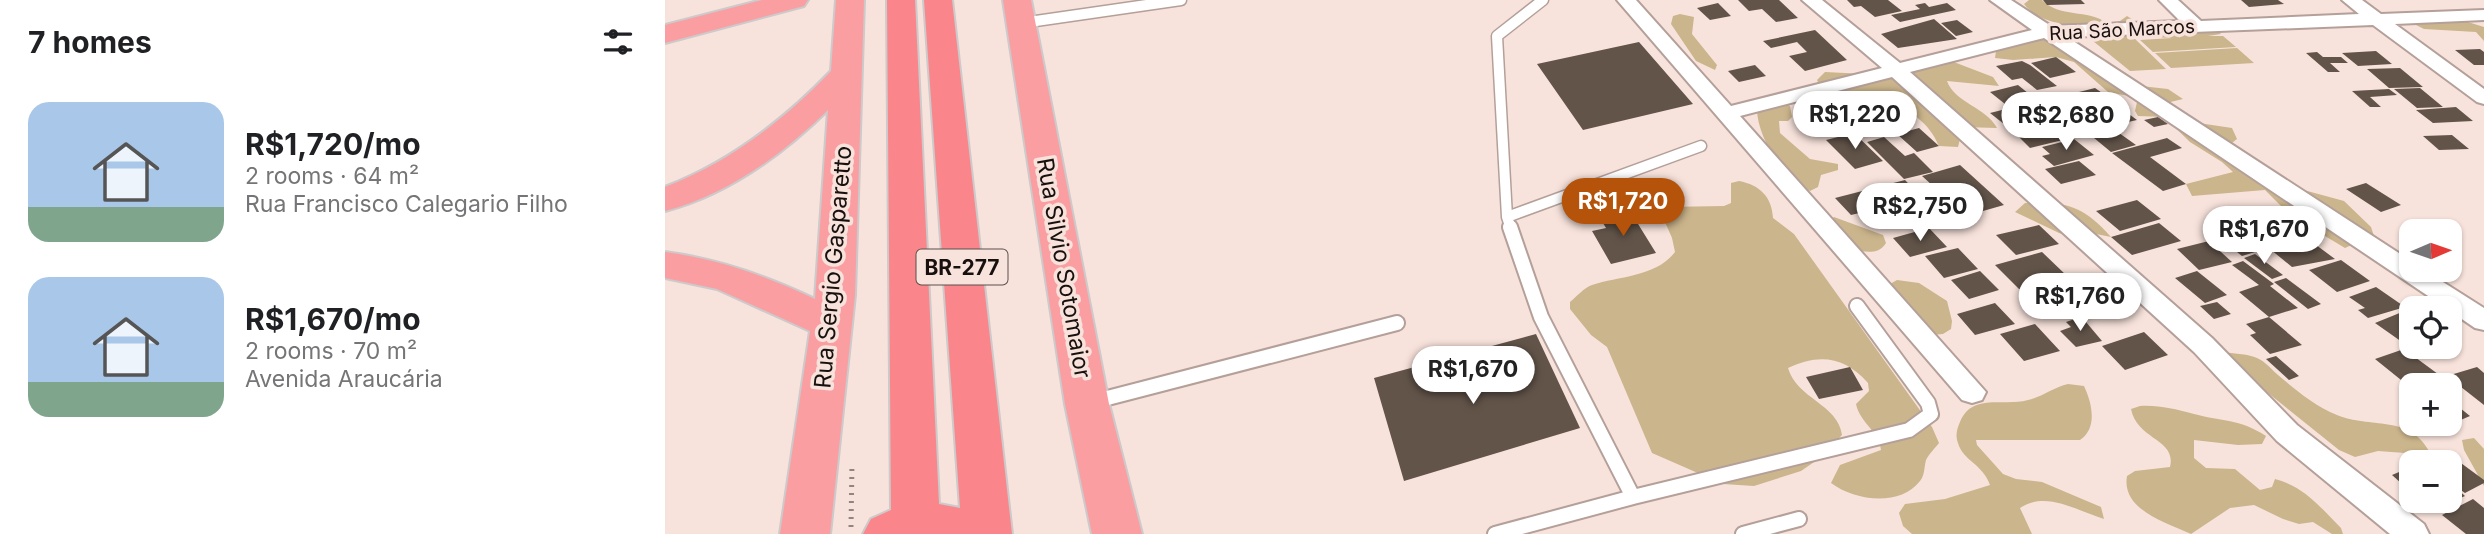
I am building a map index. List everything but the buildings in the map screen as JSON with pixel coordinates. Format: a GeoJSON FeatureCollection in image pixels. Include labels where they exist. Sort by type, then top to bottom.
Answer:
{"type":"FeatureCollection","features":[{"type":"Feature","properties":{"kind":"highway","name":"Rua Sergio Gasparetto"},"geometry":{"type":"LineString","coordinates":[[805,534],[831,324],[850,0]]}},
{"type":"Feature","properties":{"kind":"highway","name":"BR-277"},"geometry":{"type":"LineString","coordinates":[[901,0],[919,531]]}},
{"type":"Feature","properties":{"kind":"highway","name":"BR-277"},"geometry":{"type":"LineString","coordinates":[[938,0],[987,534]]}},
{"type":"Feature","properties":{"kind":"highway"},"geometry":{"type":"LineString","coordinates":[[665,34],[786,2]]}},
{"type":"Feature","properties":{"kind":"highway","name":"Rua Silvio Sotomaior"},"geometry":{"type":"LineString","coordinates":[[1019,11],[1087,404],[1117,534]]}},
{"type":"Feature","properties":{"kind":"highway"},"geometry":{"type":"LineString","coordinates":[[665,201],[724,174],[767,148],[817,106],[846,73]]}},
{"type":"Feature","properties":{"kind":"highway"},"geometry":{"type":"LineString","coordinates":[[665,265],[713,273],[745,282],[831,324]]}},
{"type":"Feature","properties":{"kind":"street"},"geometry":{"type":"LineString","coordinates":[[1626,0],[1972,392]]}},
{"type":"Feature","properties":{"kind":"street"},"geometry":{"type":"LineString","coordinates":[[1811,0],[1895,69],[2203,345],[2287,433],[2413,534]]}},
{"type":"Feature","properties":{"kind":"street"},"geometry":{"type":"LineString","coordinates":[[1999,0],[2484,321]]}},
{"type":"Feature","properties":{"kind":"street"},"geometry":{"type":"LineString","coordinates":[[2168,0],[2196,26]]}},
{"type":"Feature","properties":{"kind":"street"},"geometry":{"type":"LineString","coordinates":[[2351,0],[2484,98]]}},
{"type":"Feature","properties":{"kind":"street","name":"Rua São Marcos"},"geometry":{"type":"LineString","coordinates":[[1727,113],[2046,32],[2484,15]]}},
{"type":"Feature","properties":{"kind":"lane"},"geometry":{"type":"LineString","coordinates":[[1019,11],[1181,0]]}},
{"type":"Feature","properties":{"kind":"lane"},"geometry":{"type":"LineString","coordinates":[[1543,0],[1497,36],[1507,217],[1541,317],[1633,497]]}},
{"type":"Feature","properties":{"kind":"lane"},"geometry":{"type":"LineString","coordinates":[[1507,217],[1700,146]]}},
{"type":"Feature","properties":{"kind":"lane"},"geometry":{"type":"LineString","coordinates":[[1495,534],[1633,497],[1909,430],[1931,414],[1928,403],[1857,306]]}},
{"type":"Feature","properties":{"kind":"lane"},"geometry":{"type":"LineString","coordinates":[[1087,404],[1397,323]]}},
{"type":"Feature","properties":{"kind":"lane"},"geometry":{"type":"LineString","coordinates":[[1743,534],[1799,519]]}},
{"type":"Feature","properties":{"kind":"shaded area"},"geometry":{"type":"Polygon","coordinates":[[[2029,0],[2042,0],[2057,9],[2091,16],[2107,23],[2120,21],[2127,16],[2138,23],[2215,28],[2221,34],[2208,36],[2223,36],[2236,47],[2153,52],[2140,40],[2172,38],[2132,36],[2166,69],[2130,71],[2088,37],[2109,35],[2041,18],[2024,4],[2029,0]]]}},
{"type":"Feature","properties":{"kind":"shaded area"},"geometry":{"type":"Polygon","coordinates":[[[1680,14],[1694,17],[1692,34],[1717,65],[1715,70],[1696,61],[1671,24],[1673,16],[1680,14]]]}},
{"type":"Feature","properties":{"kind":"shaded area"},"geometry":{"type":"Polygon","coordinates":[[[2455,18],[2484,27],[2484,41],[2476,32],[2424,29],[2416,25],[2421,21],[2455,18]]]}},
{"type":"Feature","properties":{"kind":"shaded area"},"geometry":{"type":"Polygon","coordinates":[[[2032,33],[2132,85],[2168,89],[2183,99],[2158,105],[2192,122],[2232,128],[2237,139],[2228,146],[2247,165],[2268,167],[2300,189],[2344,201],[2371,227],[2375,239],[2345,248],[2290,215],[2265,190],[2192,196],[2186,184],[2233,172],[2190,142],[2164,117],[2138,116],[2134,97],[2108,92],[2074,62],[2056,57],[2013,60],[1995,58],[1996,51],[2018,41],[2017,34],[2032,33]]]}},
{"type":"Feature","properties":{"kind":"shaded area"},"geometry":{"type":"Polygon","coordinates":[[[2237,48],[2254,63],[2171,68],[2155,53],[2237,48]]]}},
{"type":"Feature","properties":{"kind":"shaded area"},"geometry":{"type":"Polygon","coordinates":[[[1946,59],[1993,77],[1999,86],[1947,81],[1957,95],[1986,115],[1997,128],[1963,127],[1958,147],[1939,146],[1930,130],[1918,118],[1904,110],[1889,103],[1821,89],[1817,80],[1825,72],[1906,76],[1916,71],[1917,62],[1946,59]]]}},
{"type":"Feature","properties":{"kind":"shaded area"},"geometry":{"type":"Polygon","coordinates":[[[1783,101],[1790,106],[1792,117],[1788,121],[1779,121],[1780,133],[1810,159],[1838,164],[1838,170],[1821,175],[1818,187],[1810,191],[1782,168],[1767,144],[1758,120],[1757,109],[1783,101]]]}},
{"type":"Feature","properties":{"kind":"shaded area"},"geometry":{"type":"Polygon","coordinates":[[[1739,181],[1759,189],[1767,198],[1773,218],[1794,234],[1932,427],[1939,443],[1926,460],[1922,479],[1901,495],[1877,499],[1864,497],[1831,483],[1840,465],[1881,450],[1877,437],[1861,417],[1856,404],[1869,391],[1868,383],[1850,368],[1841,363],[1821,359],[1788,368],[1800,387],[1826,408],[1839,424],[1842,435],[1820,458],[1801,471],[1754,486],[1723,484],[1652,453],[1607,347],[1591,335],[1570,309],[1570,302],[1589,286],[1648,271],[1675,252],[1661,213],[1666,207],[1724,206],[1731,203],[1731,183],[1739,181]]]}},
{"type":"Feature","properties":{"kind":"shaded area"},"geometry":{"type":"Polygon","coordinates":[[[2025,203],[2052,203],[2073,208],[2092,218],[2111,237],[2081,231],[2080,239],[2059,233],[2015,212],[2025,203]]]}},
{"type":"Feature","properties":{"kind":"shaded area"},"geometry":{"type":"Polygon","coordinates":[[[1834,217],[1883,235],[1886,243],[1876,251],[1854,252],[1828,222],[1834,217]]]}},
{"type":"Feature","properties":{"kind":"shaded area"},"geometry":{"type":"Polygon","coordinates":[[[1897,280],[1919,283],[1947,301],[1952,321],[1951,329],[1943,334],[1932,335],[1890,284],[1897,280]]]}},
{"type":"Feature","properties":{"kind":"shaded area"},"geometry":{"type":"Polygon","coordinates":[[[2225,352],[2260,359],[2306,398],[2321,407],[2350,419],[2399,427],[2399,436],[2417,436],[2428,450],[2378,451],[2355,457],[2339,450],[2243,373],[2225,352]]]}},
{"type":"Feature","properties":{"kind":"shaded area"},"geometry":{"type":"Polygon","coordinates":[[[2068,384],[2084,386],[2091,407],[2089,429],[2080,440],[1976,440],[1977,445],[2003,474],[2016,479],[2042,482],[2101,507],[2104,519],[2062,504],[2041,501],[2020,508],[2032,534],[1912,534],[1903,526],[1899,513],[1905,504],[1945,499],[1990,485],[1982,472],[1960,449],[1957,430],[1965,413],[1972,407],[1989,402],[2033,399],[2068,384]]]}},
{"type":"Feature","properties":{"kind":"shaded area"},"geometry":{"type":"Polygon","coordinates":[[[2140,406],[2167,408],[2230,421],[2266,436],[2262,444],[2238,445],[2194,440],[2194,458],[2206,468],[2235,469],[2260,490],[2272,487],[2275,479],[2295,487],[2319,505],[2341,528],[2343,534],[2332,534],[2313,522],[2299,524],[2283,519],[2254,505],[2230,508],[2191,534],[2148,514],[2131,498],[2127,488],[2127,476],[2135,471],[2170,467],[2171,458],[2168,450],[2135,419],[2131,409],[2140,406]]]}},
{"type":"Feature","properties":{"kind":"shaded area"},"geometry":{"type":"Polygon","coordinates":[[[2474,438],[2484,449],[2484,486],[2464,450],[2462,440],[2474,438]]]}}]}
